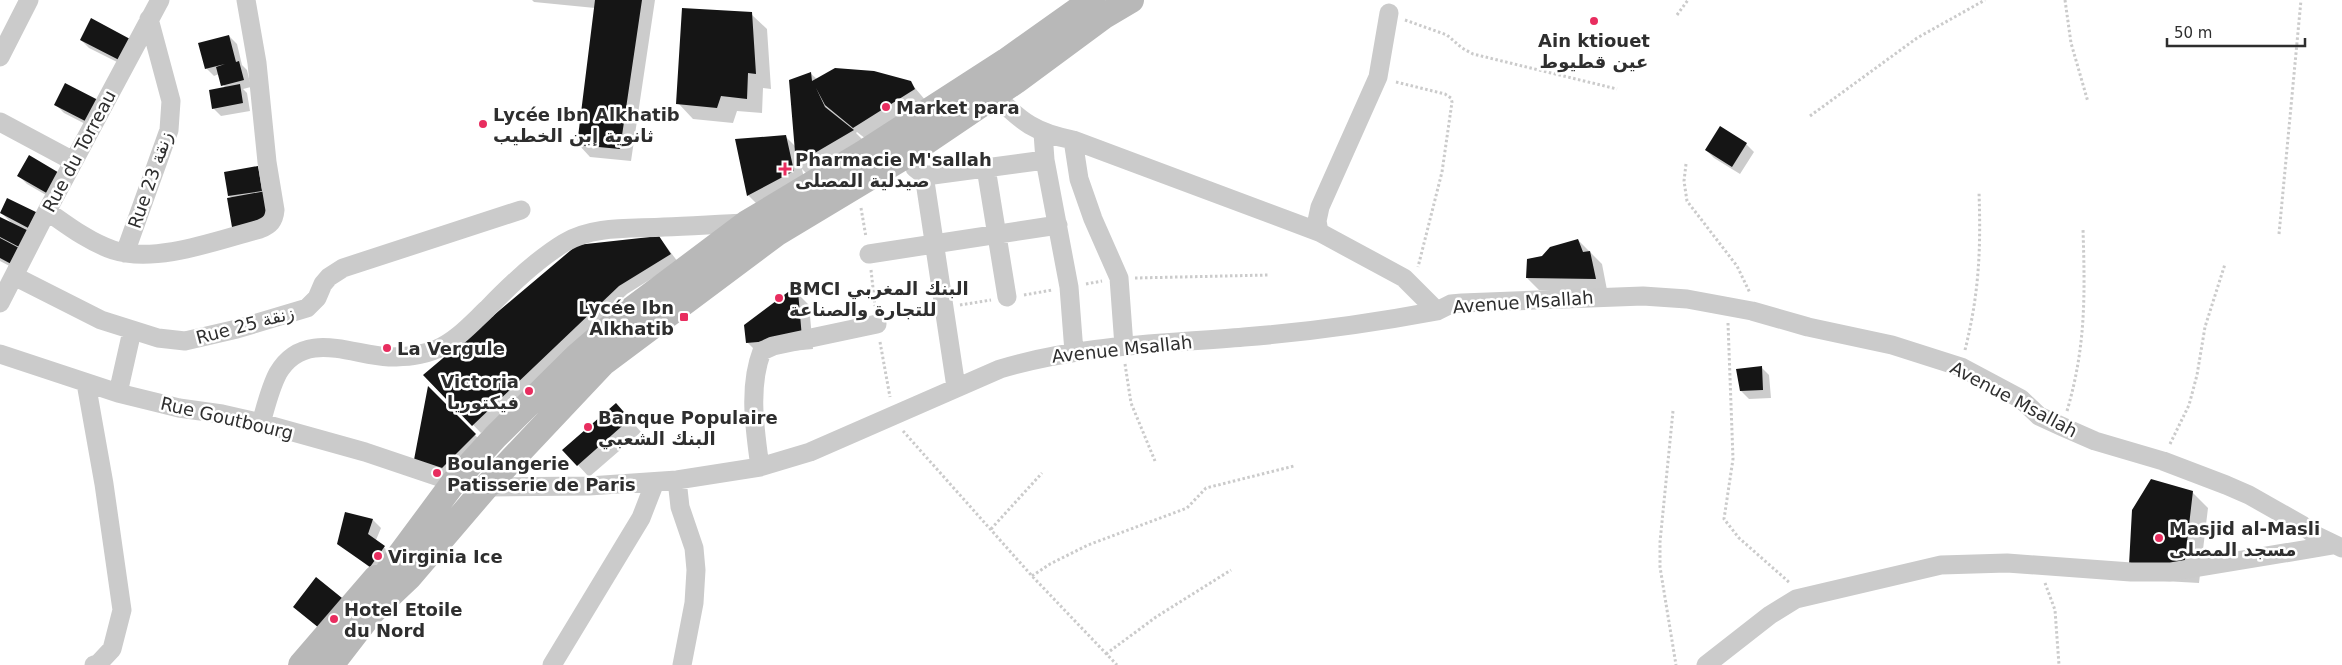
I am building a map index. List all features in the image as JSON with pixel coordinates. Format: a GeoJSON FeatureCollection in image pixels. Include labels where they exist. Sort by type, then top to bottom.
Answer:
{"type":"FeatureCollection","features":[{"type":"Feature","properties":{"kind":"main road"},"geometry":{"type":"LineString","coordinates":[[350,665],[400,572],[454,482],[529,404],[623,316],[748,223],[862,154],[1006,61],[1092,0]]}},
{"type":"Feature","properties":{"kind":"main road"},"geometry":{"type":"LineString","coordinates":[[319,665],[363,611],[486,487],[603,364],[777,233],[905,156],[995,95],[1104,16],[1131,0]]}},
{"type":"Feature","properties":{"kind":"main road"},"geometry":{"type":"LineString","coordinates":[[301,665],[366,588],[400,572]]}},
{"type":"Feature","properties":{"kind":"main road"},"geometry":{"type":"LineString","coordinates":[[331,665],[400,572]]}},
{"type":"Feature","properties":{"kind":"street"},"geometry":{"type":"LineString","coordinates":[[0,57],[29,0]]}},
{"type":"Feature","properties":{"kind":"street","name":"Rue du Torreau"},"geometry":{"type":"LineString","coordinates":[[0,303],[46,210],[160,0]]}},
{"type":"Feature","properties":{"kind":"street"},"geometry":{"type":"LineString","coordinates":[[46,210],[100,244],[125,253],[143,254],[178,250],[260,230],[272,221],[274,204],[267,162],[257,64],[246,0]]}},
{"type":"Feature","properties":{"kind":"street"},"geometry":{"type":"LineString","coordinates":[[1319,232],[1317,222],[1320,207],[1378,77],[1389,13]]}},
{"type":"Feature","properties":{"kind":"street","name":"Rue 23 زنقة"},"geometry":{"type":"LineString","coordinates":[[125,253],[169,130],[171,101],[149,19]]}},
{"type":"Feature","properties":{"kind":"street"},"geometry":{"type":"LineString","coordinates":[[995,95],[1016,116],[1043,133],[1073,140],[1319,232],[1412,283],[1437,311]]}},
{"type":"Feature","properties":{"kind":"street"},"geometry":{"type":"LineString","coordinates":[[0,122],[73,161]]}},
{"type":"Feature","properties":{"kind":"street"},"geometry":{"type":"LineString","coordinates":[[1043,133],[1046,160],[1069,287],[1074,352]]}},
{"type":"Feature","properties":{"kind":"street"},"geometry":{"type":"LineString","coordinates":[[1073,140],[1079,179],[1093,219],[1119,278],[1124,346]]}},
{"type":"Feature","properties":{"kind":"street"},"geometry":{"type":"LineString","coordinates":[[905,156],[924,175],[956,387]]}},
{"type":"Feature","properties":{"kind":"street"},"geometry":{"type":"LineString","coordinates":[[924,175],[1046,160]]}},
{"type":"Feature","properties":{"kind":"street"},"geometry":{"type":"LineString","coordinates":[[986,168],[1007,297]]}},
{"type":"Feature","properties":{"kind":"street","name":"Rue 25 زنقة"},"geometry":{"type":"LineString","coordinates":[[14,276],[63,302],[132,331],[158,338],[185,341],[294,313],[312,304],[329,277],[343,268],[522,210]]}},
{"type":"Feature","properties":{"kind":"street"},"geometry":{"type":"LineString","coordinates":[[261,423],[277,375],[287,361],[296,354],[312,348],[331,347],[388,357],[410,356],[429,352],[458,335],[548,254],[574,238],[609,230],[748,223]]}},
{"type":"Feature","properties":{"kind":"street"},"geometry":{"type":"LineString","coordinates":[[869,254],[1058,225]]}},
{"type":"Feature","properties":{"kind":"street","name":"Avenue Msallah"},"geometry":{"type":"LineString","coordinates":[[677,480],[760,467],[810,452],[956,387],[1016,364],[1074,352],[1124,346],[1313,332],[1437,311],[1451,304],[1643,296],[1727,305],[1808,327],[1892,345],[1961,367],[2022,399],[2039,416],[2095,441],[2163,461],[2248,495],[2338,546]]}},
{"type":"Feature","properties":{"kind":"street"},"geometry":{"type":"LineString","coordinates":[[760,467],[754,414],[755,379],[762,351],[786,343],[877,324]]}},
{"type":"Feature","properties":{"kind":"street"},"geometry":{"type":"LineString","coordinates":[[118,393],[132,331]]}},
{"type":"Feature","properties":{"kind":"street","name":"Rue Goutbourg"},"geometry":{"type":"LineString","coordinates":[[0,354],[118,393],[179,408],[222,414],[261,423],[365,452],[454,482]]}},
{"type":"Feature","properties":{"kind":"street"},"geometry":{"type":"LineString","coordinates":[[86,383],[104,484],[122,610],[112,649],[98,664],[94,665]]}},
{"type":"Feature","properties":{"kind":"street"},"geometry":{"type":"LineString","coordinates":[[486,487],[589,486],[677,480],[680,507],[694,548],[696,570],[694,603],[682,665]]}},
{"type":"Feature","properties":{"kind":"street"},"geometry":{"type":"LineString","coordinates":[[552,665],[618,559],[641,518],[655,482]]}},
{"type":"Feature","properties":{"kind":"street"},"geometry":{"type":"LineString","coordinates":[[1706,665],[1770,615],[1806,596],[1860,586],[1941,564],[2038,565],[2130,572],[2170,572],[2338,546]]}},
{"type":"Feature","properties":{"kind":"path"},"geometry":{"type":"LineString","coordinates":[[1677,15],[1688,0]]}},
{"type":"Feature","properties":{"kind":"path"},"geometry":{"type":"LineString","coordinates":[[1810,116],[1917,38],[1985,0]]}},
{"type":"Feature","properties":{"kind":"path"},"geometry":{"type":"LineString","coordinates":[[2065,0],[2071,43],[2088,102]]}},
{"type":"Feature","properties":{"kind":"path"},"geometry":{"type":"LineString","coordinates":[[2279,234],[2301,0]]}},
{"type":"Feature","properties":{"kind":"path"},"geometry":{"type":"LineString","coordinates":[[1389,13],[1442,33],[1473,54],[1617,89]]}},
{"type":"Feature","properties":{"kind":"path"},"geometry":{"type":"LineString","coordinates":[[1378,77],[1445,94],[1451,98],[1452,102],[1442,172],[1423,252],[1412,283]]}},
{"type":"Feature","properties":{"kind":"path"},"geometry":{"type":"LineString","coordinates":[[1686,164],[1684,182],[1687,201],[1743,276],[1750,290],[1752,311]]}},
{"type":"Feature","properties":{"kind":"path"},"geometry":{"type":"LineString","coordinates":[[856,186],[869,254],[877,324],[893,415],[908,438],[1032,576],[1117,665]]}},
{"type":"Feature","properties":{"kind":"path"},"geometry":{"type":"LineString","coordinates":[[1961,367],[1976,303],[1980,270],[1979,192]]}},
{"type":"Feature","properties":{"kind":"path"},"geometry":{"type":"LineString","coordinates":[[2063,427],[2073,392],[2083,331],[2086,298],[2083,229]]}},
{"type":"Feature","properties":{"kind":"path"},"geometry":{"type":"LineString","coordinates":[[2163,461],[2188,405],[2205,327],[2226,264]]}},
{"type":"Feature","properties":{"kind":"path"},"geometry":{"type":"LineString","coordinates":[[1727,305],[1733,459],[1724,519],[1739,538],[1806,596]]}},
{"type":"Feature","properties":{"kind":"path"},"geometry":{"type":"LineString","coordinates":[[1124,346],[1131,403],[1155,461]]}},
{"type":"Feature","properties":{"kind":"path"},"geometry":{"type":"LineString","coordinates":[[1672,411],[1660,542],[1660,567],[1676,665]]}},
{"type":"Feature","properties":{"kind":"path"},"geometry":{"type":"LineString","coordinates":[[1032,576],[1050,564],[1088,545],[1188,508],[1206,488],[1294,466]]}},
{"type":"Feature","properties":{"kind":"path"},"geometry":{"type":"LineString","coordinates":[[991,530],[1042,473]]}},
{"type":"Feature","properties":{"kind":"path"},"geometry":{"type":"LineString","coordinates":[[2038,565],[2055,610],[2059,665]]}},
{"type":"Feature","properties":{"kind":"path"},"geometry":{"type":"LineString","coordinates":[[1106,654],[1150,622],[1231,570]]}},
{"type":"Feature","properties":{"kind":"building"},"geometry":{"type":"Polygon","coordinates":[[[595,0],[642,0],[620,149],[577,145],[595,0]]]}},
{"type":"Feature","properties":{"kind":"building"},"geometry":{"type":"Polygon","coordinates":[[[682,8],[752,12],[756,74],[748,73],[747,99],[721,96],[717,108],[676,104],[682,8]]]}},
{"type":"Feature","properties":{"kind":"building"},"geometry":{"type":"Polygon","coordinates":[[[91,18],[130,39],[119,60],[80,40],[91,18]]]}},
{"type":"Feature","properties":{"kind":"building"},"geometry":{"type":"Polygon","coordinates":[[[229,35],[236,62],[239,61],[244,80],[221,86],[216,67],[225,64],[205,69],[198,43],[229,35]]]}},
{"type":"Feature","properties":{"kind":"building"},"geometry":{"type":"Polygon","coordinates":[[[835,68],[874,71],[911,81],[915,89],[853,128],[825,105],[816,88],[825,107],[854,130],[796,164],[789,80],[811,72],[812,81],[835,68]]]}},
{"type":"Feature","properties":{"kind":"building"},"geometry":{"type":"Polygon","coordinates":[[[65,83],[100,101],[89,123],[54,105],[65,83]]]}},
{"type":"Feature","properties":{"kind":"building"},"geometry":{"type":"Polygon","coordinates":[[[240,84],[243,103],[212,109],[209,90],[240,84]]]}},
{"type":"Feature","properties":{"kind":"building"},"geometry":{"type":"Polygon","coordinates":[[[1720,126],[1747,143],[1732,167],[1705,150],[1720,126]]]}},
{"type":"Feature","properties":{"kind":"building"},"geometry":{"type":"Polygon","coordinates":[[[786,135],[794,171],[747,196],[735,139],[786,135]]]}},
{"type":"Feature","properties":{"kind":"building"},"geometry":{"type":"Polygon","coordinates":[[[29,155],[61,174],[50,195],[17,176],[29,155]]]}},
{"type":"Feature","properties":{"kind":"building"},"geometry":{"type":"Polygon","coordinates":[[[258,166],[262,191],[228,196],[224,172],[258,166]]]}},
{"type":"Feature","properties":{"kind":"building"},"geometry":{"type":"Polygon","coordinates":[[[266,191],[269,206],[264,219],[233,233],[227,198],[266,191]]]}},
{"type":"Feature","properties":{"kind":"building"},"geometry":{"type":"Polygon","coordinates":[[[7,198],[40,214],[32,230],[0,213],[7,198]]]}},
{"type":"Feature","properties":{"kind":"building"},"geometry":{"type":"Polygon","coordinates":[[[0,217],[31,232],[23,249],[0,237],[0,217]]]}},
{"type":"Feature","properties":{"kind":"building"},"geometry":{"type":"Polygon","coordinates":[[[659,236],[671,254],[619,286],[472,426],[423,375],[577,245],[659,236]]]}},
{"type":"Feature","properties":{"kind":"building"},"geometry":{"type":"Polygon","coordinates":[[[0,238],[21,249],[13,265],[0,258],[0,238]]]}},
{"type":"Feature","properties":{"kind":"building"},"geometry":{"type":"Polygon","coordinates":[[[1578,239],[1583,252],[1590,251],[1596,279],[1526,278],[1527,259],[1542,256],[1550,247],[1578,239]]]}},
{"type":"Feature","properties":{"kind":"building"},"geometry":{"type":"Polygon","coordinates":[[[798,291],[802,338],[746,343],[744,325],[788,292],[798,291]]]}},
{"type":"Feature","properties":{"kind":"building"},"geometry":{"type":"Polygon","coordinates":[[[1762,366],[1763,390],[1740,391],[1736,369],[1762,366]]]}},
{"type":"Feature","properties":{"kind":"building"},"geometry":{"type":"Polygon","coordinates":[[[428,386],[476,434],[437,473],[413,465],[428,386]]]}},
{"type":"Feature","properties":{"kind":"building"},"geometry":{"type":"Polygon","coordinates":[[[616,403],[630,419],[577,466],[562,450],[616,403]]]}},
{"type":"Feature","properties":{"kind":"building","name":"Masjid al-Masli مسجد المصلى"},"geometry":{"type":"Polygon","coordinates":[[[2151,479],[2193,491],[2184,568],[2129,565],[2132,510],[2151,479]]]}},
{"type":"Feature","properties":{"kind":"building"},"geometry":{"type":"Polygon","coordinates":[[[345,512],[373,519],[368,534],[385,546],[370,567],[337,544],[345,512]]]}},
{"type":"Feature","properties":{"kind":"building"},"geometry":{"type":"Polygon","coordinates":[[[316,577],[347,602],[324,632],[293,607],[316,577]]]}},
{"type":"Feature","properties":{"kind":"place","name":"Ain ktiouet عين قطيوط"},"geometry":{"type":"Point","coordinates":[1594,21]}},
{"type":"Feature","properties":{"kind":"place","name":"Market para"},"geometry":{"type":"Point","coordinates":[886,107]}},
{"type":"Feature","properties":{"kind":"place","name":"Lycée Ibn Alkhatib ثانوية إبن الخطيب"},"geometry":{"type":"Point","coordinates":[483,124]}},
{"type":"Feature","properties":{"kind":"place","name":"Pharmacie M'sallah صيدلية المصلى"},"geometry":{"type":"Point","coordinates":[785,169]}},
{"type":"Feature","properties":{"kind":"place","name":"BMCI البنك المغربي للتجارة والصناعة"},"geometry":{"type":"Point","coordinates":[779,298]}},
{"type":"Feature","properties":{"kind":"place","name":"Lycée Ibn Alkhatib"},"geometry":{"type":"Point","coordinates":[684,317]}},
{"type":"Feature","properties":{"kind":"place","name":"La Vergule"},"geometry":{"type":"Point","coordinates":[387,348]}},
{"type":"Feature","properties":{"kind":"place","name":"Victoria فيكتوريا"},"geometry":{"type":"Point","coordinates":[529,391]}},
{"type":"Feature","properties":{"kind":"place","name":"Banque Populaire البنك الشعبي"},"geometry":{"type":"Point","coordinates":[588,427]}},
{"type":"Feature","properties":{"kind":"place","name":"Boulangerie Patisserie de Paris"},"geometry":{"type":"Point","coordinates":[437,473]}},
{"type":"Feature","properties":{"kind":"place","name":"Masjid al-Masli مسجد المصلى"},"geometry":{"type":"Point","coordinates":[2159,538]}},
{"type":"Feature","properties":{"kind":"place","name":"Virginia Ice"},"geometry":{"type":"Point","coordinates":[378,556]}},
{"type":"Feature","properties":{"kind":"place","name":"Hotel Etoile du Nord"},"geometry":{"type":"Point","coordinates":[334,619]}}]}
